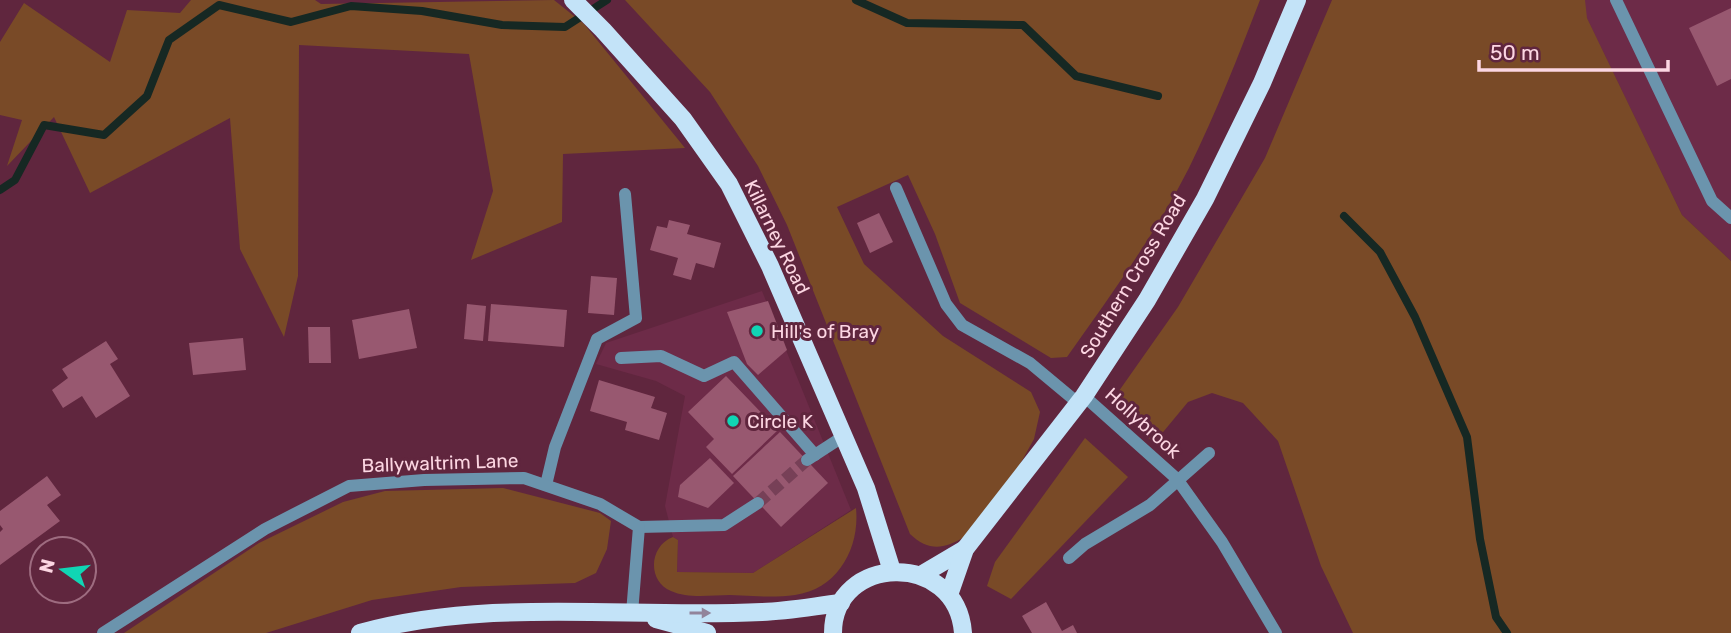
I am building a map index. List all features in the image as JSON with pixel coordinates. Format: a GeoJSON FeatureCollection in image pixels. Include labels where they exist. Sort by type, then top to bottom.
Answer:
{"type":"FeatureCollection","features":[{"type":"Feature","properties":{"kind":"main road","name":"Killarney Road"},"geometry":{"type":"LineString","coordinates":[[573,0],[683,119],[729,184],[770,266],[866,488],[892,571]]}},
{"type":"Feature","properties":{"kind":"main road","name":"Southern Cross Road"},"geometry":{"type":"LineString","coordinates":[[965,549],[1081,400],[1147,300],[1205,199],[1262,83],[1297,0]]}},
{"type":"Feature","properties":{"kind":"main road"},"geometry":{"type":"LineString","coordinates":[[921,575],[965,549]]}},
{"type":"Feature","properties":{"kind":"main road"},"geometry":{"type":"LineString","coordinates":[[948,595],[965,549]]}},
{"type":"Feature","properties":{"kind":"main road"},"geometry":{"type":"LineString","coordinates":[[833,633],[841,603],[853,589],[868,578],[892,571],[921,575],[936,583],[957,609],[963,633]]}},
{"type":"Feature","properties":{"kind":"main road"},"geometry":{"type":"LineString","coordinates":[[360,633],[464,614],[763,612],[841,603]]}},
{"type":"Feature","properties":{"kind":"main road"},"geometry":{"type":"LineString","coordinates":[[632,613],[707,633]]}},
{"type":"Feature","properties":{"kind":"street"},"geometry":{"type":"LineString","coordinates":[[1616,0],[1712,201],[1731,218]]}},
{"type":"Feature","properties":{"kind":"street","name":"Hollybrook"},"geometry":{"type":"LineString","coordinates":[[896,188],[946,304],[962,325],[1030,363],[1081,400],[1177,479],[1222,542],[1276,633]]}},
{"type":"Feature","properties":{"kind":"street"},"geometry":{"type":"LineString","coordinates":[[546,485],[555,447],[597,340],[636,318],[625,194]]}},
{"type":"Feature","properties":{"kind":"street"},"geometry":{"type":"LineString","coordinates":[[621,358],[661,356],[704,376],[734,362],[811,458],[844,436]]}},
{"type":"Feature","properties":{"kind":"street"},"geometry":{"type":"LineString","coordinates":[[1069,558],[1085,544],[1150,505],[1209,453]]}},
{"type":"Feature","properties":{"kind":"street","name":"Ballywaltrim Lane"},"geometry":{"type":"LineString","coordinates":[[103,633],[265,529],[349,486],[425,480],[524,478],[600,504],[639,527]]}},
{"type":"Feature","properties":{"kind":"street"},"geometry":{"type":"LineString","coordinates":[[632,613],[639,527],[724,525],[758,503]]}},
{"type":"Feature","properties":{"kind":"shaded area"},"geometry":{"type":"Polygon","coordinates":[[[191,0],[315,0],[321,4],[554,0],[584,24],[685,148],[563,154],[562,222],[471,260],[493,191],[469,54],[299,45],[298,276],[284,337],[240,249],[230,118],[90,193],[54,117],[7,166],[22,120],[0,115],[0,42],[24,3],[110,62],[127,10],[180,13],[191,0]]]}},
{"type":"Feature","properties":{"kind":"shaded area"},"geometry":{"type":"Polygon","coordinates":[[[625,0],[1260,0],[1218,106],[1176,193],[1131,265],[1067,357],[1051,358],[960,303],[935,234],[908,175],[837,207],[864,264],[943,336],[1031,392],[1040,412],[1034,439],[1019,466],[964,537],[936,547],[917,540],[910,534],[787,225],[758,166],[710,92],[625,0]]]}},
{"type":"Feature","properties":{"kind":"shaded area"},"geometry":{"type":"Polygon","coordinates":[[[1332,0],[1585,0],[1587,18],[1682,215],[1731,261],[1731,633],[1353,633],[1321,566],[1278,441],[1243,403],[1212,393],[1188,402],[1154,443],[1117,405],[1114,398],[1178,307],[1265,158],[1332,0]]]}},
{"type":"Feature","properties":{"kind":"shaded area"},"geometry":{"type":"Polygon","coordinates":[[[1578,0],[1731,0],[1731,261],[1682,215],[1578,0]]]}},
{"type":"Feature","properties":{"kind":"shaded area"},"geometry":{"type":"Polygon","coordinates":[[[762,291],[851,510],[753,573],[677,572],[678,540],[673,537],[665,506],[685,396],[656,381],[596,364],[606,343],[762,291]]]}},
{"type":"Feature","properties":{"kind":"shaded area"},"geometry":{"type":"Polygon","coordinates":[[[1085,438],[1128,477],[1011,599],[987,586],[995,562],[1085,438]]]}},
{"type":"Feature","properties":{"kind":"shaded area"},"geometry":{"type":"Polygon","coordinates":[[[503,488],[600,513],[611,521],[607,549],[596,573],[575,583],[461,587],[372,600],[266,633],[124,633],[259,543],[343,502],[385,491],[503,488]]]}},
{"type":"Feature","properties":{"kind":"shaded area"},"geometry":{"type":"Polygon","coordinates":[[[856,508],[850,552],[834,575],[810,591],[779,596],[685,595],[663,586],[655,572],[655,555],[665,541],[673,537],[678,540],[677,572],[753,573],[856,508]]]}},
{"type":"Feature","properties":{"kind":"building"},"geometry":{"type":"Polygon","coordinates":[[[1731,8],[1731,79],[1717,86],[1689,28],[1731,8]]]}},
{"type":"Feature","properties":{"kind":"building"},"geometry":{"type":"Polygon","coordinates":[[[879,213],[893,242],[870,253],[857,223],[879,213]]]}},
{"type":"Feature","properties":{"kind":"building"},"geometry":{"type":"Polygon","coordinates":[[[669,220],[690,225],[687,234],[721,243],[714,268],[696,263],[691,280],[673,275],[678,258],[650,250],[657,226],[667,228],[669,220]]]}},
{"type":"Feature","properties":{"kind":"building"},"geometry":{"type":"Polygon","coordinates":[[[591,276],[617,278],[614,315],[588,313],[591,276]]]}},
{"type":"Feature","properties":{"kind":"building","name":"Hill's of Bray"},"geometry":{"type":"Polygon","coordinates":[[[768,301],[787,350],[758,375],[747,364],[727,312],[768,301]]]}},
{"type":"Feature","properties":{"kind":"building"},"geometry":{"type":"Polygon","coordinates":[[[467,304],[486,306],[483,341],[464,339],[467,304]]]}},
{"type":"Feature","properties":{"kind":"building"},"geometry":{"type":"Polygon","coordinates":[[[491,304],[567,310],[564,347],[488,341],[491,304]]]}},
{"type":"Feature","properties":{"kind":"building"},"geometry":{"type":"Polygon","coordinates":[[[409,309],[417,348],[359,359],[352,320],[409,309]]]}},
{"type":"Feature","properties":{"kind":"building"},"geometry":{"type":"Polygon","coordinates":[[[308,327],[330,327],[331,363],[309,363],[308,327]]]}},
{"type":"Feature","properties":{"kind":"building"},"geometry":{"type":"Polygon","coordinates":[[[243,338],[246,370],[193,375],[189,343],[243,338]]]}},
{"type":"Feature","properties":{"kind":"building"},"geometry":{"type":"Polygon","coordinates":[[[106,341],[118,359],[110,364],[130,396],[96,418],[82,396],[63,408],[52,390],[68,378],[62,369],[106,341]]]}},
{"type":"Feature","properties":{"kind":"building","name":"Circle K"},"geometry":{"type":"Polygon","coordinates":[[[726,376],[778,430],[732,474],[706,447],[714,439],[688,412],[726,376]]]}},
{"type":"Feature","properties":{"kind":"building"},"geometry":{"type":"Polygon","coordinates":[[[599,380],[655,397],[651,408],[667,413],[659,440],[625,430],[627,422],[590,411],[599,380]]]}},
{"type":"Feature","properties":{"kind":"building"},"geometry":{"type":"Polygon","coordinates":[[[780,432],[828,483],[781,527],[733,476],[780,432]]]}},
{"type":"Feature","properties":{"kind":"building"},"geometry":{"type":"Polygon","coordinates":[[[710,458],[734,483],[708,508],[678,497],[680,485],[710,458]]]}},
{"type":"Feature","properties":{"kind":"building"},"geometry":{"type":"Polygon","coordinates":[[[47,476],[61,495],[47,505],[60,521],[41,535],[28,535],[28,544],[0,565],[0,532],[3,529],[0,525],[0,511],[47,476]]]}},
{"type":"Feature","properties":{"kind":"building"},"geometry":{"type":"Polygon","coordinates":[[[1046,602],[1062,631],[1073,625],[1077,633],[1032,633],[1022,616],[1046,602]]]}},
{"type":"Feature","properties":{"kind":"waterway"},"geometry":{"type":"LineString","coordinates":[[0,190],[15,180],[44,125],[104,135],[147,96],[169,40],[219,5],[291,22],[351,6],[422,11],[502,25],[565,27],[607,0]]}},
{"type":"Feature","properties":{"kind":"waterway"},"geometry":{"type":"LineString","coordinates":[[856,0],[907,23],[1023,25],[1076,76],[1158,96]]}},
{"type":"Feature","properties":{"kind":"waterway"},"geometry":{"type":"LineString","coordinates":[[1344,216],[1380,252],[1415,317],[1467,437],[1480,539],[1496,617],[1507,633]]}},
{"type":"Feature","properties":{"kind":"tunnel"},"geometry":{"type":"LineString","coordinates":[[758,503],[807,460]]}},
{"type":"Feature","properties":{"kind":"place","name":"Hill's of Bray"},"geometry":{"type":"Point","coordinates":[757,331]}},
{"type":"Feature","properties":{"kind":"place","name":"Circle K"},"geometry":{"type":"Point","coordinates":[733,421]}}]}
